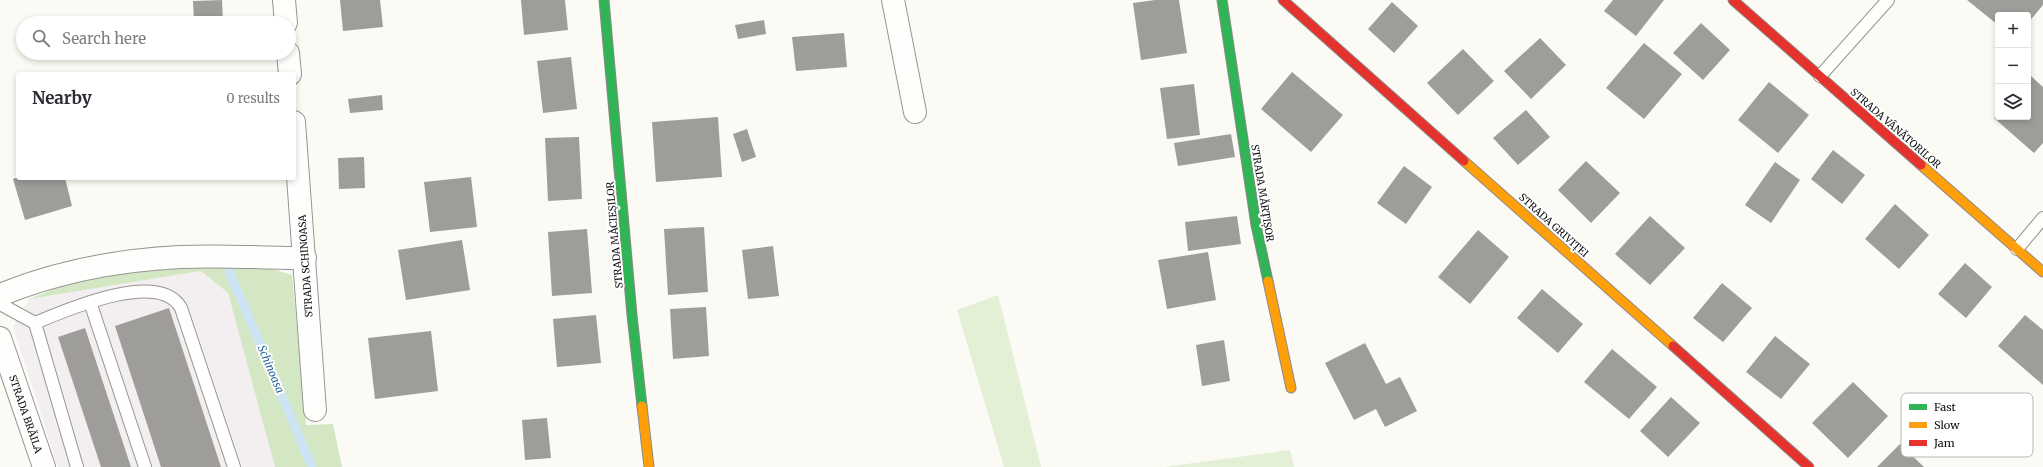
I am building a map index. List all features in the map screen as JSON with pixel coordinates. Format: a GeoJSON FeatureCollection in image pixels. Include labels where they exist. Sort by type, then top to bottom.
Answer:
{"type":"FeatureCollection","features":[{"type":"Feature","properties":{"kind":"street"},"geometry":{"type":"LineString","coordinates":[[284,0],[285,16]]}},
{"type":"Feature","properties":{"kind":"street","name":"STRADA MĂCIEȘILOR"},"geometry":{"type":"LineString","coordinates":[[604,0],[632,315],[649,467]]}},
{"type":"Feature","properties":{"kind":"street"},"geometry":{"type":"LineString","coordinates":[[893,0],[915,112]]}},
{"type":"Feature","properties":{"kind":"street","name":"STRADA MĂRȚIȘOR"},"geometry":{"type":"LineString","coordinates":[[1222,0],[1256,225],[1291,388]]}},
{"type":"Feature","properties":{"kind":"street","name":"STRADA GRIVIȚEI"},"geometry":{"type":"LineString","coordinates":[[1284,0],[1810,467]]}},
{"type":"Feature","properties":{"kind":"street","name":"STRADA VÂNĂTORILOR"},"geometry":{"type":"LineString","coordinates":[[1733,0],[2043,272]]}},
{"type":"Feature","properties":{"kind":"street"},"geometry":{"type":"LineString","coordinates":[[289,60],[290,72]]}},
{"type":"Feature","properties":{"kind":"street","name":"STRADA SCHINOASA"},"geometry":{"type":"LineString","coordinates":[[296,147],[315,410]]}},
{"type":"Feature","properties":{"kind":"street"},"geometry":{"type":"LineString","coordinates":[[0,295],[25,285],[106,266],[180,257],[305,258]]}},
{"type":"Feature","properties":{"kind":"street","name":"STRADA BRĂILA"},"geometry":{"type":"LineString","coordinates":[[0,338],[44,467]]}},
{"type":"Feature","properties":{"kind":"lane"},"geometry":{"type":"LineString","coordinates":[[1820,76],[1888,0]]}},
{"type":"Feature","properties":{"kind":"lane"},"geometry":{"type":"LineString","coordinates":[[2017,249],[2043,218]]}},
{"type":"Feature","properties":{"kind":"lane"},"geometry":{"type":"LineString","coordinates":[[35,323],[90,302],[131,292],[154,291],[172,297],[178,303],[234,467]]}},
{"type":"Feature","properties":{"kind":"lane"},"geometry":{"type":"LineString","coordinates":[[90,302],[145,467]]}},
{"type":"Feature","properties":{"kind":"lane"},"geometry":{"type":"LineString","coordinates":[[0,304],[35,323],[77,467]]}},
{"type":"Feature","properties":{"kind":"shaded area"},"geometry":{"type":"Polygon","coordinates":[[[201,271],[228,293],[275,467],[58,467],[13,327],[29,299],[201,271]]]}},
{"type":"Feature","properties":{"kind":"green space"},"geometry":{"type":"Polygon","coordinates":[[[167,264],[260,265],[292,275],[306,425],[333,424],[342,467],[275,467],[228,293],[201,271],[29,299],[72,282],[167,264]]]}},
{"type":"Feature","properties":{"kind":"green space"},"geometry":{"type":"Polygon","coordinates":[[[998,295],[1041,467],[1004,467],[957,310],[998,295]]]}},
{"type":"Feature","properties":{"kind":"green space"},"geometry":{"type":"Polygon","coordinates":[[[1290,450],[1294,467],[1164,467],[1290,450]]]}},
{"type":"Feature","properties":{"kind":"building"},"geometry":{"type":"Polygon","coordinates":[[[222,0],[223,16],[194,16],[193,1],[222,0]]]}},
{"type":"Feature","properties":{"kind":"building"},"geometry":{"type":"Polygon","coordinates":[[[340,0],[380,0],[383,27],[343,31],[340,0]]]}},
{"type":"Feature","properties":{"kind":"building"},"geometry":{"type":"Polygon","coordinates":[[[521,0],[565,0],[568,30],[524,35],[521,0]]]}},
{"type":"Feature","properties":{"kind":"building"},"geometry":{"type":"Polygon","coordinates":[[[1155,0],[1179,0],[1187,53],[1141,60],[1133,3],[1155,0]]]}},
{"type":"Feature","properties":{"kind":"building"},"geometry":{"type":"Polygon","coordinates":[[[1613,0],[1664,0],[1636,36],[1604,11],[1613,0]]]}},
{"type":"Feature","properties":{"kind":"building"},"geometry":{"type":"Polygon","coordinates":[[[1967,0],[2043,0],[2043,5],[2031,19],[2031,12],[1995,12],[1995,23],[1967,0]]]}},
{"type":"Feature","properties":{"kind":"building"},"geometry":{"type":"Polygon","coordinates":[[[1392,2],[1418,26],[1394,53],[1368,29],[1392,2]]]}},
{"type":"Feature","properties":{"kind":"building"},"geometry":{"type":"Polygon","coordinates":[[[764,20],[766,34],[738,39],[735,25],[764,20]]]}},
{"type":"Feature","properties":{"kind":"building"},"geometry":{"type":"Polygon","coordinates":[[[1701,23],[1730,50],[1703,80],[1673,53],[1701,23]]]}},
{"type":"Feature","properties":{"kind":"building"},"geometry":{"type":"Polygon","coordinates":[[[844,33],[847,67],[796,71],[792,37],[844,33]]]}},
{"type":"Feature","properties":{"kind":"building"},"geometry":{"type":"Polygon","coordinates":[[[1540,38],[1566,65],[1531,99],[1504,71],[1540,38]]]}},
{"type":"Feature","properties":{"kind":"building"},"geometry":{"type":"Polygon","coordinates":[[[1644,43],[1682,74],[1644,119],[1606,88],[1644,43]]]}},
{"type":"Feature","properties":{"kind":"building"},"geometry":{"type":"Polygon","coordinates":[[[1463,49],[1494,81],[1458,115],[1427,83],[1463,49]]]}},
{"type":"Feature","properties":{"kind":"building"},"geometry":{"type":"Polygon","coordinates":[[[571,57],[577,109],[543,113],[537,61],[571,57]]]}},
{"type":"Feature","properties":{"kind":"building"},"geometry":{"type":"Polygon","coordinates":[[[1292,72],[1343,115],[1311,152],[1261,109],[1292,72]]]}},
{"type":"Feature","properties":{"kind":"building"},"geometry":{"type":"Polygon","coordinates":[[[2031,76],[2043,87],[2043,143],[2034,153],[1996,120],[2031,120],[2031,76]]]}},
{"type":"Feature","properties":{"kind":"building"},"geometry":{"type":"Polygon","coordinates":[[[1769,82],[1809,115],[1778,153],[1738,120],[1769,82]]]}},
{"type":"Feature","properties":{"kind":"building"},"geometry":{"type":"Polygon","coordinates":[[[1194,84],[1200,135],[1167,139],[1160,88],[1194,84]]]}},
{"type":"Feature","properties":{"kind":"building"},"geometry":{"type":"Polygon","coordinates":[[[382,95],[383,110],[350,113],[348,99],[382,95]]]}},
{"type":"Feature","properties":{"kind":"building"},"geometry":{"type":"Polygon","coordinates":[[[1526,110],[1550,137],[1518,165],[1493,138],[1526,110]]]}},
{"type":"Feature","properties":{"kind":"building"},"geometry":{"type":"Polygon","coordinates":[[[718,117],[722,177],[656,182],[652,122],[718,117]]]}},
{"type":"Feature","properties":{"kind":"building"},"geometry":{"type":"Polygon","coordinates":[[[747,129],[756,157],[742,162],[733,134],[747,129]]]}},
{"type":"Feature","properties":{"kind":"building"},"geometry":{"type":"Polygon","coordinates":[[[1231,134],[1235,157],[1178,166],[1174,143],[1231,134]]]}},
{"type":"Feature","properties":{"kind":"building"},"geometry":{"type":"Polygon","coordinates":[[[579,137],[582,199],[548,201],[545,138],[579,137]]]}},
{"type":"Feature","properties":{"kind":"building"},"geometry":{"type":"Polygon","coordinates":[[[1833,150],[1865,175],[1842,204],[1811,179],[1833,150]]]}},
{"type":"Feature","properties":{"kind":"building"},"geometry":{"type":"Polygon","coordinates":[[[364,157],[365,188],[339,189],[338,158],[364,157]]]}},
{"type":"Feature","properties":{"kind":"building"},"geometry":{"type":"Polygon","coordinates":[[[1586,161],[1620,193],[1591,223],[1558,190],[1586,161]]]}},
{"type":"Feature","properties":{"kind":"building"},"geometry":{"type":"Polygon","coordinates":[[[1775,162],[1800,180],[1771,223],[1745,205],[1775,162]]]}},
{"type":"Feature","properties":{"kind":"building"},"geometry":{"type":"Polygon","coordinates":[[[1404,166],[1432,187],[1406,224],[1377,203],[1404,166]]]}},
{"type":"Feature","properties":{"kind":"building"},"geometry":{"type":"Polygon","coordinates":[[[471,177],[477,227],[430,232],[424,182],[471,177]]]}},
{"type":"Feature","properties":{"kind":"building"},"geometry":{"type":"Polygon","coordinates":[[[16,178],[16,180],[66,180],[72,206],[25,220],[13,179],[16,178]]]}},
{"type":"Feature","properties":{"kind":"building"},"geometry":{"type":"Polygon","coordinates":[[[1895,204],[1929,235],[1899,269],[1865,239],[1895,204]]]}},
{"type":"Feature","properties":{"kind":"building"},"geometry":{"type":"Polygon","coordinates":[[[1237,216],[1241,244],[1188,251],[1185,222],[1237,216]]]}},
{"type":"Feature","properties":{"kind":"building"},"geometry":{"type":"Polygon","coordinates":[[[1650,216],[1685,248],[1650,285],[1615,254],[1650,216]]]}},
{"type":"Feature","properties":{"kind":"building"},"geometry":{"type":"Polygon","coordinates":[[[704,227],[708,292],[668,295],[664,229],[704,227]]]}},
{"type":"Feature","properties":{"kind":"building"},"geometry":{"type":"Polygon","coordinates":[[[587,229],[592,293],[552,296],[548,232],[587,229]]]}},
{"type":"Feature","properties":{"kind":"building"},"geometry":{"type":"Polygon","coordinates":[[[1478,230],[1509,257],[1470,304],[1438,277],[1478,230]]]}},
{"type":"Feature","properties":{"kind":"building"},"geometry":{"type":"Polygon","coordinates":[[[462,240],[470,290],[406,300],[398,250],[462,240]]]}},
{"type":"Feature","properties":{"kind":"building"},"geometry":{"type":"Polygon","coordinates":[[[773,246],[779,296],[748,299],[742,250],[773,246]]]}},
{"type":"Feature","properties":{"kind":"building"},"geometry":{"type":"Polygon","coordinates":[[[1208,252],[1216,300],[1167,309],[1158,260],[1208,252]]]}},
{"type":"Feature","properties":{"kind":"building"},"geometry":{"type":"Polygon","coordinates":[[[1965,263],[1992,287],[1966,318],[1938,294],[1965,263]]]}},
{"type":"Feature","properties":{"kind":"building"},"geometry":{"type":"Polygon","coordinates":[[[1722,283],[1752,308],[1723,342],[1693,318],[1722,283]]]}},
{"type":"Feature","properties":{"kind":"building"},"geometry":{"type":"Polygon","coordinates":[[[1542,289],[1583,324],[1558,353],[1517,318],[1542,289]]]}},
{"type":"Feature","properties":{"kind":"building"},"geometry":{"type":"Polygon","coordinates":[[[706,307],[709,356],[673,359],[670,309],[706,307]]]}},
{"type":"Feature","properties":{"kind":"building"},"geometry":{"type":"Polygon","coordinates":[[[169,308],[221,467],[161,467],[115,326],[169,308]]]}},
{"type":"Feature","properties":{"kind":"building"},"geometry":{"type":"Polygon","coordinates":[[[596,315],[601,363],[557,367],[553,319],[596,315]]]}},
{"type":"Feature","properties":{"kind":"building"},"geometry":{"type":"Polygon","coordinates":[[[2025,315],[2043,330],[2043,385],[1998,346],[2025,315]]]}},
{"type":"Feature","properties":{"kind":"building"},"geometry":{"type":"Polygon","coordinates":[[[85,328],[131,467],[101,467],[58,337],[85,328]]]}},
{"type":"Feature","properties":{"kind":"building"},"geometry":{"type":"Polygon","coordinates":[[[431,331],[438,391],[375,399],[368,338],[431,331]]]}},
{"type":"Feature","properties":{"kind":"building"},"geometry":{"type":"Polygon","coordinates":[[[1775,336],[1810,364],[1781,399],[1746,372],[1775,336]]]}},
{"type":"Feature","properties":{"kind":"building"},"geometry":{"type":"Polygon","coordinates":[[[1224,340],[1230,381],[1202,386],[1196,345],[1224,340]]]}},
{"type":"Feature","properties":{"kind":"building"},"geometry":{"type":"Polygon","coordinates":[[[1365,343],[1386,384],[1400,377],[1417,411],[1385,427],[1376,409],[1354,420],[1325,363],[1365,343]]]}},
{"type":"Feature","properties":{"kind":"building"},"geometry":{"type":"Polygon","coordinates":[[[1612,349],[1657,387],[1629,419],[1584,382],[1612,349]]]}},
{"type":"Feature","properties":{"kind":"building"},"geometry":{"type":"Polygon","coordinates":[[[1853,382],[1888,416],[1848,458],[1812,423],[1853,382]]]}},
{"type":"Feature","properties":{"kind":"building"},"geometry":{"type":"Polygon","coordinates":[[[1671,397],[1700,423],[1668,457],[1640,431],[1671,397]]]}},
{"type":"Feature","properties":{"kind":"building"},"geometry":{"type":"Polygon","coordinates":[[[547,418],[551,458],[525,460],[522,420],[547,418]]]}},
{"type":"Feature","properties":{"kind":"building"},"geometry":{"type":"Polygon","coordinates":[[[1900,444],[1901,457],[1914,457],[1924,467],[1877,467],[1900,444]]]}},
{"type":"Feature","properties":{"kind":"waterway","name":"Schinoasa"},"geometry":{"type":"LineString","coordinates":[[229,271],[312,467]]}},
{"type":"Feature","properties":{"kind":"traffic: fast"},"geometry":{"type":"LineString","coordinates":[[604,0],[632,315],[642,406]]}},
{"type":"Feature","properties":{"kind":"traffic: fast"},"geometry":{"type":"LineString","coordinates":[[1222,0],[1256,225],[1268,281]]}},
{"type":"Feature","properties":{"kind":"traffic: slow"},"geometry":{"type":"LineString","coordinates":[[1464,161],[1673,346]]}},
{"type":"Feature","properties":{"kind":"traffic: slow"},"geometry":{"type":"LineString","coordinates":[[1921,165],[2043,272]]}},
{"type":"Feature","properties":{"kind":"traffic: slow"},"geometry":{"type":"LineString","coordinates":[[1268,281],[1291,388]]}},
{"type":"Feature","properties":{"kind":"traffic: slow"},"geometry":{"type":"LineString","coordinates":[[642,406],[649,467]]}},
{"type":"Feature","properties":{"kind":"traffic: jam"},"geometry":{"type":"LineString","coordinates":[[1283,0],[1464,161]]}},
{"type":"Feature","properties":{"kind":"traffic: jam"},"geometry":{"type":"LineString","coordinates":[[1733,0],[1921,165]]}},
{"type":"Feature","properties":{"kind":"traffic: jam"},"geometry":{"type":"LineString","coordinates":[[1673,346],[1809,467]]}}]}
